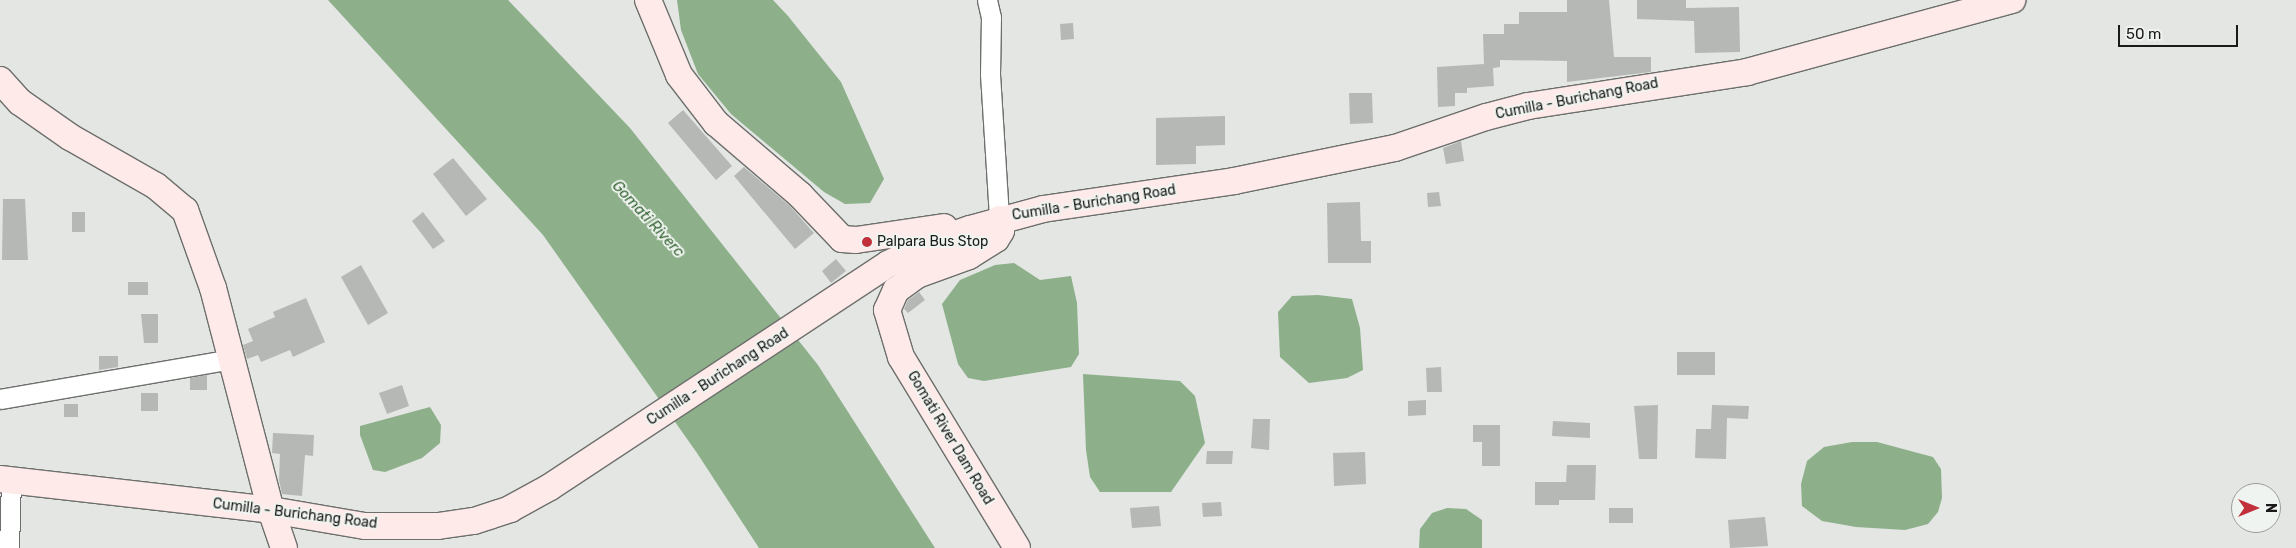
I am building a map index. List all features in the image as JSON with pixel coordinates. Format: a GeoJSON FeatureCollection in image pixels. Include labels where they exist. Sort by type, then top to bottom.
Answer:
{"type":"FeatureCollection","features":[{"type":"Feature","properties":{"kind":"main road"},"geometry":{"type":"LineString","coordinates":[[648,0],[679,74],[716,123],[800,195],[842,239],[872,238],[999,219]]}},
{"type":"Feature","properties":{"kind":"main road","name":"Cumilla - Burichang Road"},"geometry":{"type":"LineString","coordinates":[[5,480],[271,510],[365,526],[438,526],[474,521],[510,509],[550,487],[904,254],[999,219],[1043,209],[1234,181],[1395,148],[1486,117],[1528,106],[1747,72],[2012,0]]}},
{"type":"Feature","properties":{"kind":"main road"},"geometry":{"type":"LineString","coordinates":[[0,80],[20,102],[70,137],[156,186],[185,210],[212,288],[271,510],[284,548]]}},
{"type":"Feature","properties":{"kind":"main road","name":"Gomati River Dam Road"},"geometry":{"type":"LineString","coordinates":[[999,219],[1001,231],[980,250],[917,275],[896,290],[888,310],[890,324],[901,357],[1017,548]]}},
{"type":"Feature","properties":{"kind":"street"},"geometry":{"type":"LineString","coordinates":[[987,0],[991,17],[991,93],[999,219]]}},
{"type":"Feature","properties":{"kind":"street"},"geometry":{"type":"LineString","coordinates":[[0,399],[231,359]]}},
{"type":"Feature","properties":{"kind":"street"},"geometry":{"type":"LineString","coordinates":[[5,480],[9,548]]}},
{"type":"Feature","properties":{"kind":"water","name":"Gomati Riverc"},"geometry":{"type":"Polygon","coordinates":[[[328,0],[508,0],[630,128],[818,365],[935,548],[759,548],[697,453],[543,235],[328,0]]]}},
{"type":"Feature","properties":{"kind":"water"},"geometry":{"type":"Polygon","coordinates":[[[677,0],[773,0],[841,82],[884,179],[870,203],[845,204],[824,192],[731,114],[698,74],[681,30],[677,0]]]}},
{"type":"Feature","properties":{"kind":"water"},"geometry":{"type":"Polygon","coordinates":[[[1014,263],[1040,280],[1071,276],[1077,303],[1079,354],[1071,367],[984,381],[968,378],[958,364],[942,304],[960,280],[995,265],[1014,263]]]}},
{"type":"Feature","properties":{"kind":"water"},"geometry":{"type":"Polygon","coordinates":[[[1318,295],[1352,299],[1360,328],[1363,370],[1347,378],[1309,383],[1280,357],[1278,312],[1292,296],[1318,295]]]}},
{"type":"Feature","properties":{"kind":"water"},"geometry":{"type":"Polygon","coordinates":[[[1083,374],[1180,381],[1195,396],[1205,443],[1171,492],[1100,492],[1090,477],[1086,450],[1083,374]]]}},
{"type":"Feature","properties":{"kind":"water"},"geometry":{"type":"Polygon","coordinates":[[[430,407],[441,425],[440,443],[422,458],[385,472],[373,470],[360,435],[360,426],[430,407]]]}},
{"type":"Feature","properties":{"kind":"water"},"geometry":{"type":"Polygon","coordinates":[[[1852,442],[1877,442],[1933,457],[1941,469],[1942,498],[1938,512],[1928,524],[1905,530],[1856,527],[1822,521],[1802,506],[1801,484],[1807,461],[1824,447],[1852,442]]]}},
{"type":"Feature","properties":{"kind":"water"},"geometry":{"type":"Polygon","coordinates":[[[1447,508],[1466,509],[1482,520],[1482,548],[1419,548],[1420,529],[1432,513],[1447,508]]]}},
{"type":"Feature","properties":{"kind":"building"},"geometry":{"type":"Polygon","coordinates":[[[1567,0],[1609,0],[1614,57],[1651,57],[1651,72],[1567,82],[1567,61],[1500,60],[1500,67],[1493,68],[1494,86],[1467,88],[1467,93],[1455,93],[1455,106],[1438,107],[1437,67],[1484,64],[1483,34],[1504,34],[1504,24],[1519,24],[1519,12],[1567,12],[1567,0]]]}},
{"type":"Feature","properties":{"kind":"building"},"geometry":{"type":"Polygon","coordinates":[[[1637,0],[1686,0],[1686,8],[1739,7],[1740,52],[1695,53],[1694,21],[1637,19],[1637,0]]]}},
{"type":"Feature","properties":{"kind":"building"},"geometry":{"type":"Polygon","coordinates":[[[1073,23],[1074,39],[1061,40],[1060,24],[1073,23]]]}},
{"type":"Feature","properties":{"kind":"building"},"geometry":{"type":"Polygon","coordinates":[[[1349,93],[1372,93],[1373,123],[1350,124],[1349,93]]]}},
{"type":"Feature","properties":{"kind":"building"},"geometry":{"type":"Polygon","coordinates":[[[683,110],[732,166],[716,180],[668,123],[683,110]]]}},
{"type":"Feature","properties":{"kind":"building"},"geometry":{"type":"Polygon","coordinates":[[[1225,116],[1225,145],[1196,146],[1196,164],[1156,165],[1156,118],[1225,116]]]}},
{"type":"Feature","properties":{"kind":"building"},"geometry":{"type":"Polygon","coordinates":[[[1461,141],[1464,161],[1446,164],[1443,148],[1461,141]]]}},
{"type":"Feature","properties":{"kind":"building"},"geometry":{"type":"Polygon","coordinates":[[[453,158],[487,199],[466,216],[433,174],[453,158]]]}},
{"type":"Feature","properties":{"kind":"building"},"geometry":{"type":"Polygon","coordinates":[[[744,167],[790,206],[814,233],[795,249],[734,176],[744,167]]]}},
{"type":"Feature","properties":{"kind":"building"},"geometry":{"type":"Polygon","coordinates":[[[1439,192],[1441,206],[1428,207],[1427,193],[1439,192]]]}},
{"type":"Feature","properties":{"kind":"building"},"geometry":{"type":"Polygon","coordinates":[[[3,199],[25,199],[28,260],[2,260],[3,199]]]}},
{"type":"Feature","properties":{"kind":"building"},"geometry":{"type":"Polygon","coordinates":[[[1360,202],[1361,241],[1371,241],[1371,263],[1328,263],[1327,203],[1360,202]]]}},
{"type":"Feature","properties":{"kind":"building"},"geometry":{"type":"Polygon","coordinates":[[[72,212],[85,212],[85,232],[72,232],[72,212]]]}},
{"type":"Feature","properties":{"kind":"building"},"geometry":{"type":"Polygon","coordinates":[[[423,212],[445,241],[433,249],[412,221],[423,212]]]}},
{"type":"Feature","properties":{"kind":"building"},"geometry":{"type":"Polygon","coordinates":[[[836,259],[846,271],[831,283],[822,271],[836,259]]]}},
{"type":"Feature","properties":{"kind":"building"},"geometry":{"type":"Polygon","coordinates":[[[361,265],[388,313],[368,325],[341,277],[361,265]]]}},
{"type":"Feature","properties":{"kind":"building"},"geometry":{"type":"Polygon","coordinates":[[[128,282],[148,282],[148,295],[128,295],[128,282]]]}},
{"type":"Feature","properties":{"kind":"building"},"geometry":{"type":"Polygon","coordinates":[[[919,292],[925,300],[908,313],[904,309],[908,300],[919,292]]]}},
{"type":"Feature","properties":{"kind":"building"},"geometry":{"type":"Polygon","coordinates":[[[306,298],[325,342],[293,357],[290,350],[261,362],[258,355],[247,359],[243,345],[253,341],[248,329],[275,317],[273,312],[306,298]]]}},
{"type":"Feature","properties":{"kind":"building"},"geometry":{"type":"Polygon","coordinates":[[[141,314],[158,314],[158,343],[144,343],[141,314]]]}},
{"type":"Feature","properties":{"kind":"building"},"geometry":{"type":"Polygon","coordinates":[[[1677,352],[1715,352],[1715,375],[1677,375],[1677,352]]]}},
{"type":"Feature","properties":{"kind":"building"},"geometry":{"type":"Polygon","coordinates":[[[99,356],[118,356],[118,367],[99,370],[99,356]]]}},
{"type":"Feature","properties":{"kind":"building"},"geometry":{"type":"Polygon","coordinates":[[[1441,367],[1442,392],[1427,392],[1426,368],[1441,367]]]}},
{"type":"Feature","properties":{"kind":"building"},"geometry":{"type":"Polygon","coordinates":[[[207,375],[207,390],[190,390],[190,378],[207,375]]]}},
{"type":"Feature","properties":{"kind":"building"},"geometry":{"type":"Polygon","coordinates":[[[402,385],[409,406],[387,414],[379,393],[402,385]]]}},
{"type":"Feature","properties":{"kind":"building"},"geometry":{"type":"Polygon","coordinates":[[[141,393],[158,393],[158,411],[141,411],[141,393]]]}},
{"type":"Feature","properties":{"kind":"building"},"geometry":{"type":"Polygon","coordinates":[[[1426,400],[1426,415],[1408,416],[1408,401],[1426,400]]]}},
{"type":"Feature","properties":{"kind":"building"},"geometry":{"type":"Polygon","coordinates":[[[64,404],[78,404],[78,417],[64,417],[64,404]]]}},
{"type":"Feature","properties":{"kind":"building"},"geometry":{"type":"Polygon","coordinates":[[[1658,405],[1657,459],[1639,459],[1634,406],[1658,405]]]}},
{"type":"Feature","properties":{"kind":"building"},"geometry":{"type":"Polygon","coordinates":[[[1712,405],[1749,406],[1748,419],[1727,418],[1726,459],[1695,458],[1696,429],[1711,429],[1712,405]]]}},
{"type":"Feature","properties":{"kind":"building"},"geometry":{"type":"Polygon","coordinates":[[[1253,419],[1270,419],[1269,450],[1251,448],[1253,419]]]}},
{"type":"Feature","properties":{"kind":"building"},"geometry":{"type":"Polygon","coordinates":[[[1553,421],[1590,423],[1590,438],[1552,436],[1553,421]]]}},
{"type":"Feature","properties":{"kind":"building"},"geometry":{"type":"Polygon","coordinates":[[[1473,425],[1500,425],[1500,466],[1482,466],[1482,442],[1473,442],[1473,425]]]}},
{"type":"Feature","properties":{"kind":"building"},"geometry":{"type":"Polygon","coordinates":[[[273,433],[314,435],[313,456],[305,455],[302,496],[282,494],[279,480],[280,454],[272,453],[273,433]]]}},
{"type":"Feature","properties":{"kind":"building"},"geometry":{"type":"Polygon","coordinates":[[[1207,451],[1233,451],[1232,464],[1206,464],[1207,451]]]}},
{"type":"Feature","properties":{"kind":"building"},"geometry":{"type":"Polygon","coordinates":[[[1365,452],[1366,484],[1334,486],[1333,453],[1365,452]]]}},
{"type":"Feature","properties":{"kind":"building"},"geometry":{"type":"Polygon","coordinates":[[[1567,465],[1596,465],[1595,500],[1559,500],[1559,505],[1535,505],[1535,482],[1566,482],[1567,465]]]}},
{"type":"Feature","properties":{"kind":"building"},"geometry":{"type":"Polygon","coordinates":[[[1221,502],[1222,516],[1203,517],[1202,503],[1221,502]]]}},
{"type":"Feature","properties":{"kind":"building"},"geometry":{"type":"Polygon","coordinates":[[[1159,506],[1161,526],[1132,528],[1130,508],[1159,506]]]}},
{"type":"Feature","properties":{"kind":"building"},"geometry":{"type":"Polygon","coordinates":[[[1609,508],[1633,508],[1633,523],[1609,523],[1609,508]]]}},
{"type":"Feature","properties":{"kind":"building"},"geometry":{"type":"Polygon","coordinates":[[[1765,517],[1768,546],[1730,548],[1728,520],[1765,517]]]}},
{"type":"Feature","properties":{"kind":"place","name":"Palpara Bus Stop"},"geometry":{"type":"Point","coordinates":[867,242]}}]}
